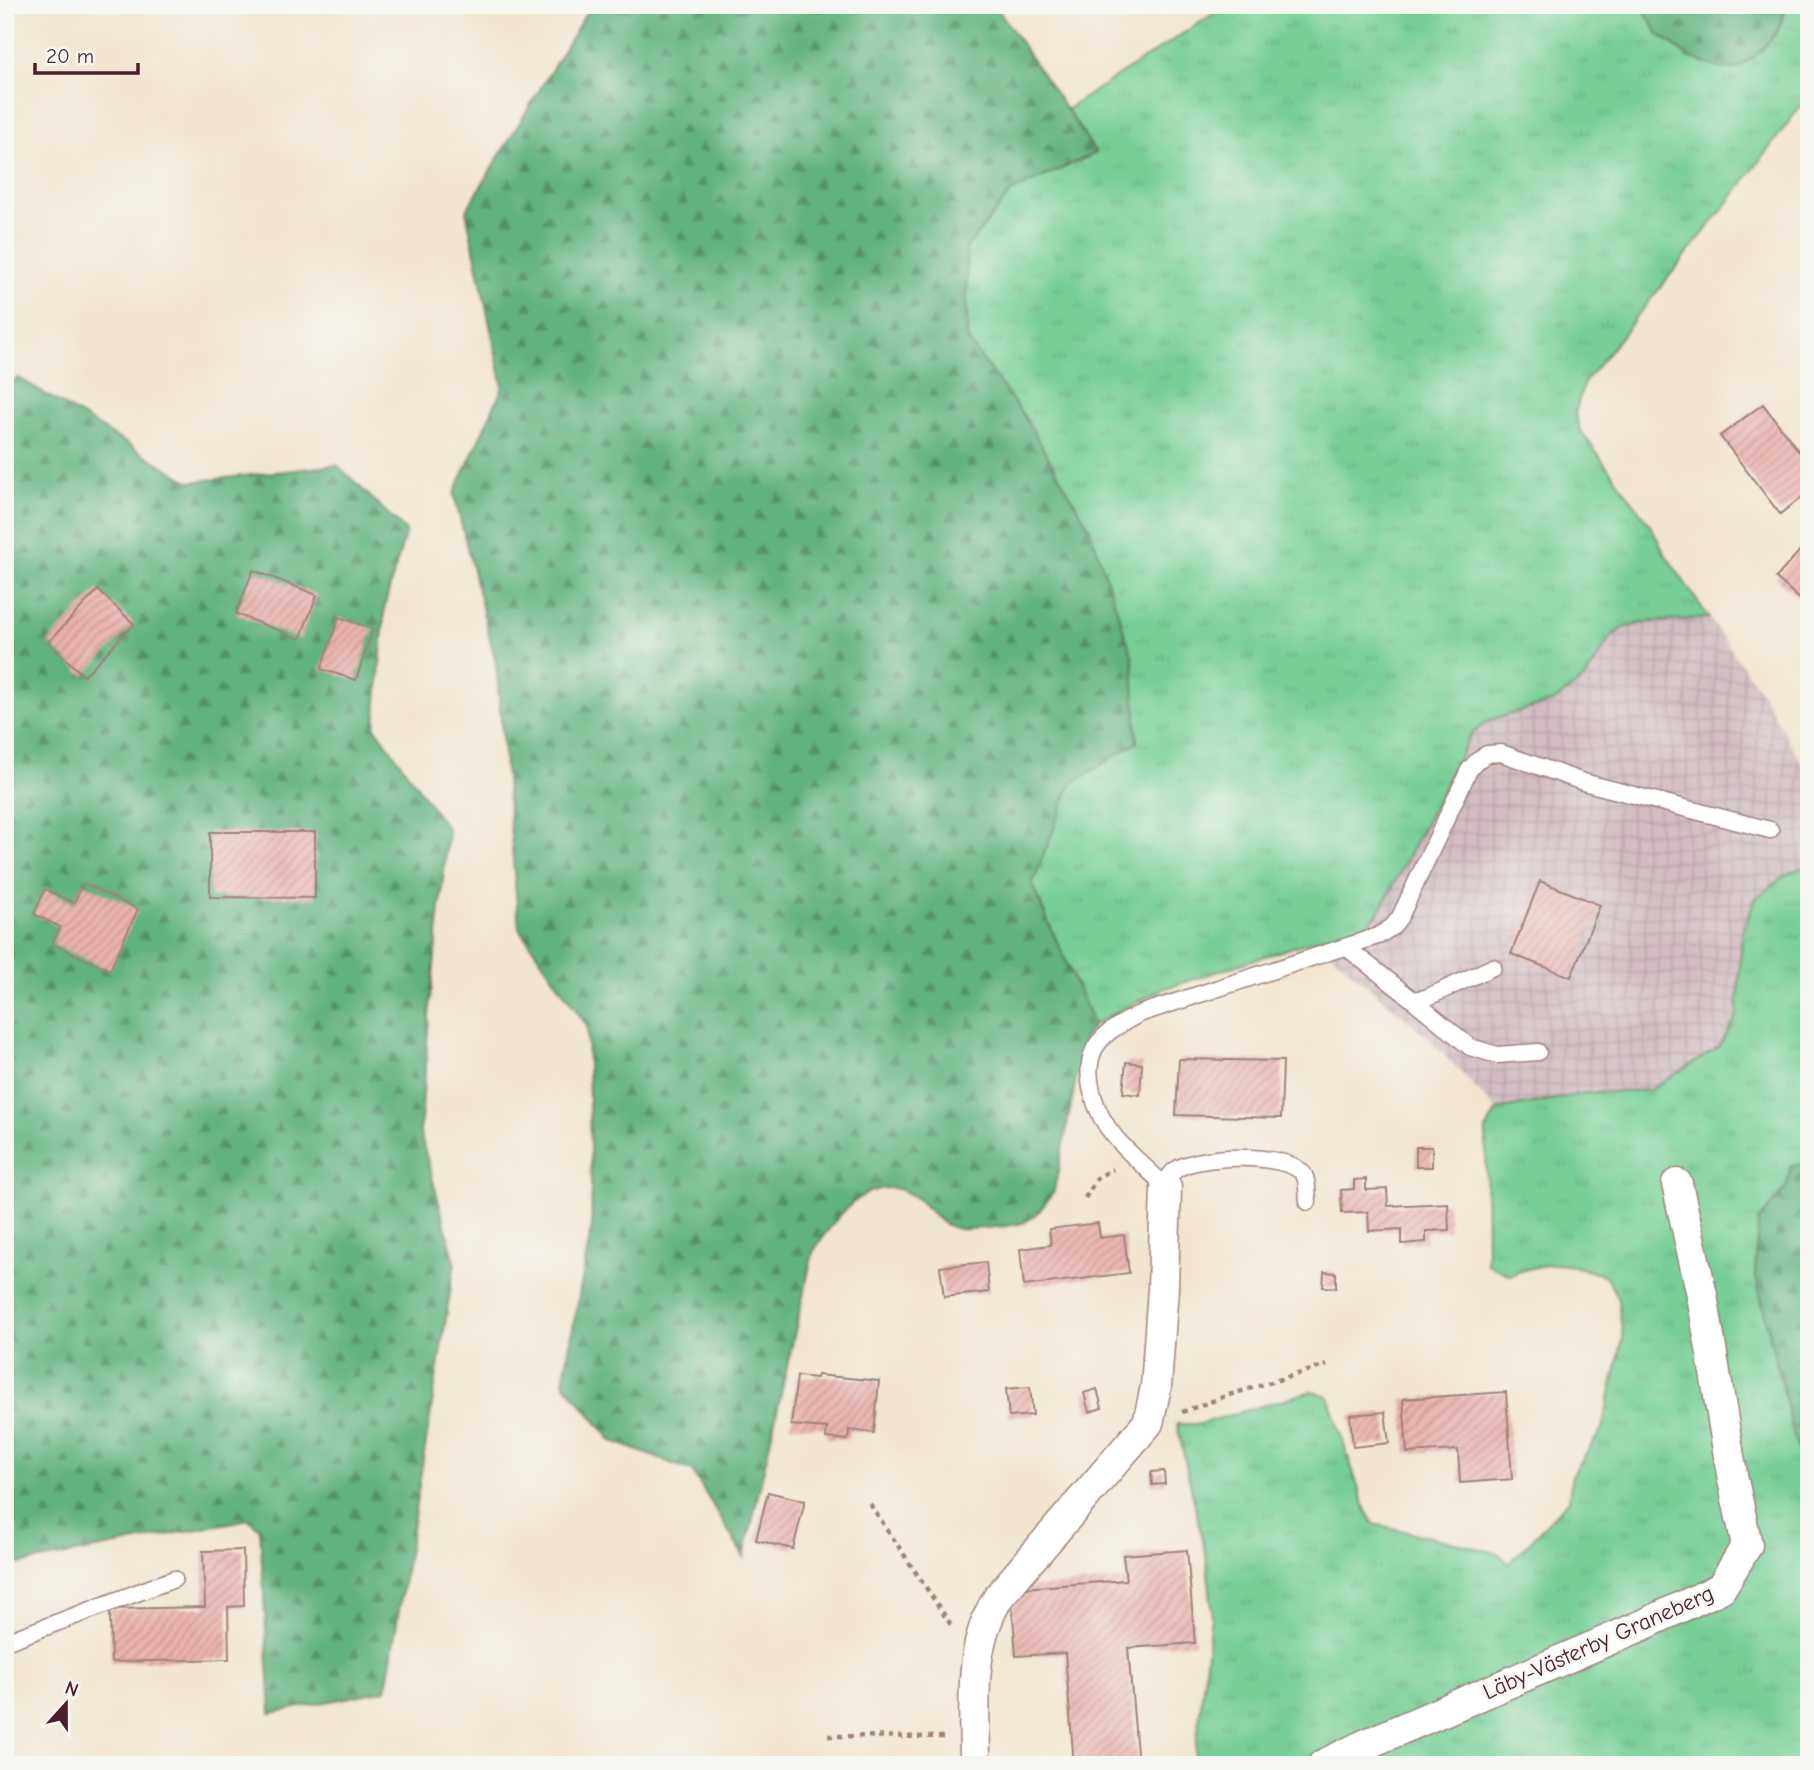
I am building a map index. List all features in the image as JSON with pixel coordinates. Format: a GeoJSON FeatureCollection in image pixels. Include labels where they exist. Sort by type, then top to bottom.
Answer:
{"type":"FeatureCollection","features":[{"type":"Feature","properties":{"kind":"street"},"geometry":{"type":"LineString","coordinates":[[975,1753],[976,1664],[986,1620],[1000,1595],[1148,1423],[1156,1387],[1163,1288],[1155,1177]]}},
{"type":"Feature","properties":{"kind":"street","name":"Läby-Västerby Graneberg"},"geometry":{"type":"LineString","coordinates":[[1323,1765],[1643,1625],[1721,1588],[1747,1545],[1733,1480],[1702,1295],[1676,1184]]}},
{"type":"Feature","properties":{"kind":"lane"},"geometry":{"type":"LineString","coordinates":[[1308,1202],[1305,1176],[1299,1169],[1269,1159],[1212,1159],[1189,1163],[1155,1177],[1114,1136],[1098,1109],[1089,1072],[1093,1054],[1104,1037],[1118,1025],[1139,1014],[1378,936],[1392,927],[1469,770],[1487,754],[1501,753],[1583,782],[1770,830]]}},
{"type":"Feature","properties":{"kind":"lane"},"geometry":{"type":"LineString","coordinates":[[1346,947],[1470,1047],[1497,1055],[1538,1052]]}},
{"type":"Feature","properties":{"kind":"lane"},"geometry":{"type":"LineString","coordinates":[[1413,1000],[1426,998],[1493,967]]}},
{"type":"Feature","properties":{"kind":"lane"},"geometry":{"type":"LineString","coordinates":[[5,1642],[174,1580]]}},
{"type":"Feature","properties":{"kind":"path"},"geometry":{"type":"LineString","coordinates":[[1085,1198],[1097,1178],[1115,1168],[1155,1177]]}},
{"type":"Feature","properties":{"kind":"path"},"geometry":{"type":"LineString","coordinates":[[1148,1423],[1327,1365]]}},
{"type":"Feature","properties":{"kind":"path"},"geometry":{"type":"LineString","coordinates":[[870,1504],[976,1664]]}},
{"type":"Feature","properties":{"kind":"path"},"geometry":{"type":"LineString","coordinates":[[828,1736],[949,1737],[975,1753]]}},
{"type":"Feature","properties":{"kind":"shaded area"},"geometry":{"type":"Polygon","coordinates":[[[1709,618],[1761,692],[1809,776],[1809,865],[1785,875],[1742,933],[1737,1016],[1719,1047],[1650,1090],[1586,1093],[1497,1110],[1427,1037],[1315,940],[1364,928],[1380,911],[1471,734],[1490,720],[1553,702],[1585,678],[1611,637],[1623,628],[1647,622],[1709,618]]]}},
{"type":"Feature","properties":{"kind":"green space"},"geometry":{"type":"Polygon","coordinates":[[[591,5],[995,5],[1096,153],[1012,191],[966,248],[967,339],[1026,419],[1090,529],[1133,658],[1137,742],[1071,784],[1032,885],[1094,1025],[1084,1038],[1054,1191],[1034,1216],[1025,1222],[993,1227],[958,1229],[950,1226],[940,1221],[913,1196],[893,1188],[865,1194],[841,1214],[813,1252],[744,1557],[692,1471],[612,1441],[563,1382],[592,1226],[587,1026],[519,928],[496,663],[454,494],[503,387],[466,211],[591,5]]]}},
{"type":"Feature","properties":{"kind":"green space"},"geometry":{"type":"Polygon","coordinates":[[[1227,5],[1642,5],[1658,34],[1760,52],[1778,31],[1787,5],[1809,5],[1809,95],[1730,200],[1584,383],[1575,413],[1580,430],[1650,525],[1665,554],[1709,618],[1647,622],[1623,628],[1611,637],[1585,678],[1553,702],[1490,720],[1471,734],[1380,911],[1364,928],[1315,940],[1160,990],[1094,1025],[1032,885],[1071,784],[1137,742],[1026,419],[967,339],[966,248],[1012,191],[1096,153],[1067,109],[1227,5]]]}},
{"type":"Feature","properties":{"kind":"green space"},"geometry":{"type":"Polygon","coordinates":[[[1642,5],[1787,5],[1778,30],[1760,52],[1736,69],[1719,68],[1689,57],[1658,34],[1642,5]]]}},
{"type":"Feature","properties":{"kind":"green space"},"geometry":{"type":"Polygon","coordinates":[[[19,378],[190,482],[337,465],[406,531],[385,604],[375,727],[448,830],[420,1133],[455,1262],[386,1690],[271,1713],[260,1530],[249,1519],[20,1564],[5,1554],[5,387],[19,378]]]}},
{"type":"Feature","properties":{"kind":"green space"},"geometry":{"type":"Polygon","coordinates":[[[1809,865],[1809,1164],[1791,1165],[1787,1186],[1758,1222],[1755,1273],[1798,1450],[1809,1466],[1809,1765],[1194,1765],[1212,1609],[1206,1555],[1177,1424],[1200,1424],[1312,1391],[1328,1396],[1366,1511],[1374,1524],[1498,1553],[1509,1564],[1569,1500],[1572,1475],[1602,1429],[1623,1339],[1618,1299],[1606,1276],[1558,1264],[1537,1266],[1510,1275],[1487,1264],[1486,1130],[1497,1110],[1586,1093],[1650,1090],[1719,1047],[1737,1016],[1742,933],[1755,899],[1785,875],[1809,865]]]}},
{"type":"Feature","properties":{"kind":"green space"},"geometry":{"type":"Polygon","coordinates":[[[1809,1164],[1809,1466],[1798,1450],[1755,1273],[1758,1222],[1787,1186],[1791,1165],[1809,1164]]]}},
{"type":"Feature","properties":{"kind":"building"},"geometry":{"type":"Polygon","coordinates":[[[1763,404],[1809,465],[1809,497],[1806,494],[1780,514],[1720,436],[1763,404]]]}},
{"type":"Feature","properties":{"kind":"building"},"geometry":{"type":"Polygon","coordinates":[[[1809,540],[1809,607],[1776,578],[1809,540]]]}},
{"type":"Feature","properties":{"kind":"building"},"geometry":{"type":"Polygon","coordinates":[[[253,570],[317,595],[300,639],[236,614],[253,570]]]}},
{"type":"Feature","properties":{"kind":"building"},"geometry":{"type":"Polygon","coordinates":[[[98,590],[134,624],[84,676],[48,642],[98,590]]]}},
{"type":"Feature","properties":{"kind":"building"},"geometry":{"type":"Polygon","coordinates":[[[339,617],[373,629],[356,680],[321,669],[339,617]]]}},
{"type":"Feature","properties":{"kind":"building"},"geometry":{"type":"Polygon","coordinates":[[[210,832],[315,832],[315,898],[210,897],[210,832]]]}},
{"type":"Feature","properties":{"kind":"building"},"geometry":{"type":"Polygon","coordinates":[[[1540,881],[1600,905],[1571,977],[1511,954],[1540,881]]]}},
{"type":"Feature","properties":{"kind":"building"},"geometry":{"type":"Polygon","coordinates":[[[83,883],[138,909],[110,970],[52,944],[60,927],[34,914],[45,889],[74,903],[83,883]]]}},
{"type":"Feature","properties":{"kind":"building"},"geometry":{"type":"Polygon","coordinates":[[[1179,1059],[1283,1061],[1281,1118],[1176,1115],[1179,1059]]]}},
{"type":"Feature","properties":{"kind":"building"},"geometry":{"type":"Polygon","coordinates":[[[1126,1062],[1142,1064],[1140,1095],[1123,1093],[1126,1062]]]}},
{"type":"Feature","properties":{"kind":"building"},"geometry":{"type":"Polygon","coordinates":[[[1416,1147],[1432,1147],[1432,1167],[1416,1167],[1416,1147]]]}},
{"type":"Feature","properties":{"kind":"building"},"geometry":{"type":"Polygon","coordinates":[[[1366,1179],[1366,1190],[1387,1189],[1388,1206],[1448,1203],[1449,1230],[1426,1231],[1426,1242],[1402,1244],[1402,1229],[1369,1231],[1368,1212],[1342,1213],[1341,1190],[1354,1189],[1354,1180],[1366,1179]]]}},
{"type":"Feature","properties":{"kind":"building"},"geometry":{"type":"Polygon","coordinates":[[[1098,1223],[1100,1238],[1124,1235],[1129,1273],[1024,1286],[1020,1249],[1051,1245],[1049,1229],[1098,1223]]]}},
{"type":"Feature","properties":{"kind":"building"},"geometry":{"type":"Polygon","coordinates":[[[986,1262],[989,1292],[944,1297],[940,1267],[986,1262]]]}},
{"type":"Feature","properties":{"kind":"building"},"geometry":{"type":"Polygon","coordinates":[[[1324,1272],[1336,1273],[1336,1288],[1323,1287],[1324,1272]]]}},
{"type":"Feature","properties":{"kind":"building"},"geometry":{"type":"Polygon","coordinates":[[[817,1375],[879,1381],[874,1433],[849,1430],[848,1440],[826,1438],[827,1428],[791,1425],[797,1376],[816,1378],[817,1375]]]}},
{"type":"Feature","properties":{"kind":"building"},"geometry":{"type":"Polygon","coordinates":[[[1030,1387],[1033,1415],[1009,1417],[1006,1389],[1030,1387]]]}},
{"type":"Feature","properties":{"kind":"building"},"geometry":{"type":"Polygon","coordinates":[[[1097,1389],[1102,1408],[1089,1412],[1084,1393],[1097,1389]]]}},
{"type":"Feature","properties":{"kind":"building"},"geometry":{"type":"Polygon","coordinates":[[[1506,1392],[1512,1479],[1460,1483],[1458,1450],[1407,1453],[1403,1399],[1506,1392]]]}},
{"type":"Feature","properties":{"kind":"building"},"geometry":{"type":"Polygon","coordinates":[[[1385,1412],[1389,1443],[1353,1447],[1350,1415],[1385,1412]]]}},
{"type":"Feature","properties":{"kind":"building"},"geometry":{"type":"Polygon","coordinates":[[[1164,1471],[1165,1484],[1152,1485],[1151,1472],[1164,1471]]]}},
{"type":"Feature","properties":{"kind":"building"},"geometry":{"type":"Polygon","coordinates":[[[768,1492],[805,1501],[793,1549],[756,1540],[768,1492]]]}},
{"type":"Feature","properties":{"kind":"building"},"geometry":{"type":"Polygon","coordinates":[[[243,1550],[244,1606],[228,1607],[229,1659],[111,1662],[110,1609],[205,1607],[203,1551],[243,1550]]]}},
{"type":"Feature","properties":{"kind":"building"},"geometry":{"type":"Polygon","coordinates":[[[1187,1550],[1195,1643],[1128,1648],[1138,1765],[1074,1765],[1065,1653],[1016,1656],[1011,1589],[1126,1580],[1123,1555],[1187,1550]]]}}]}
